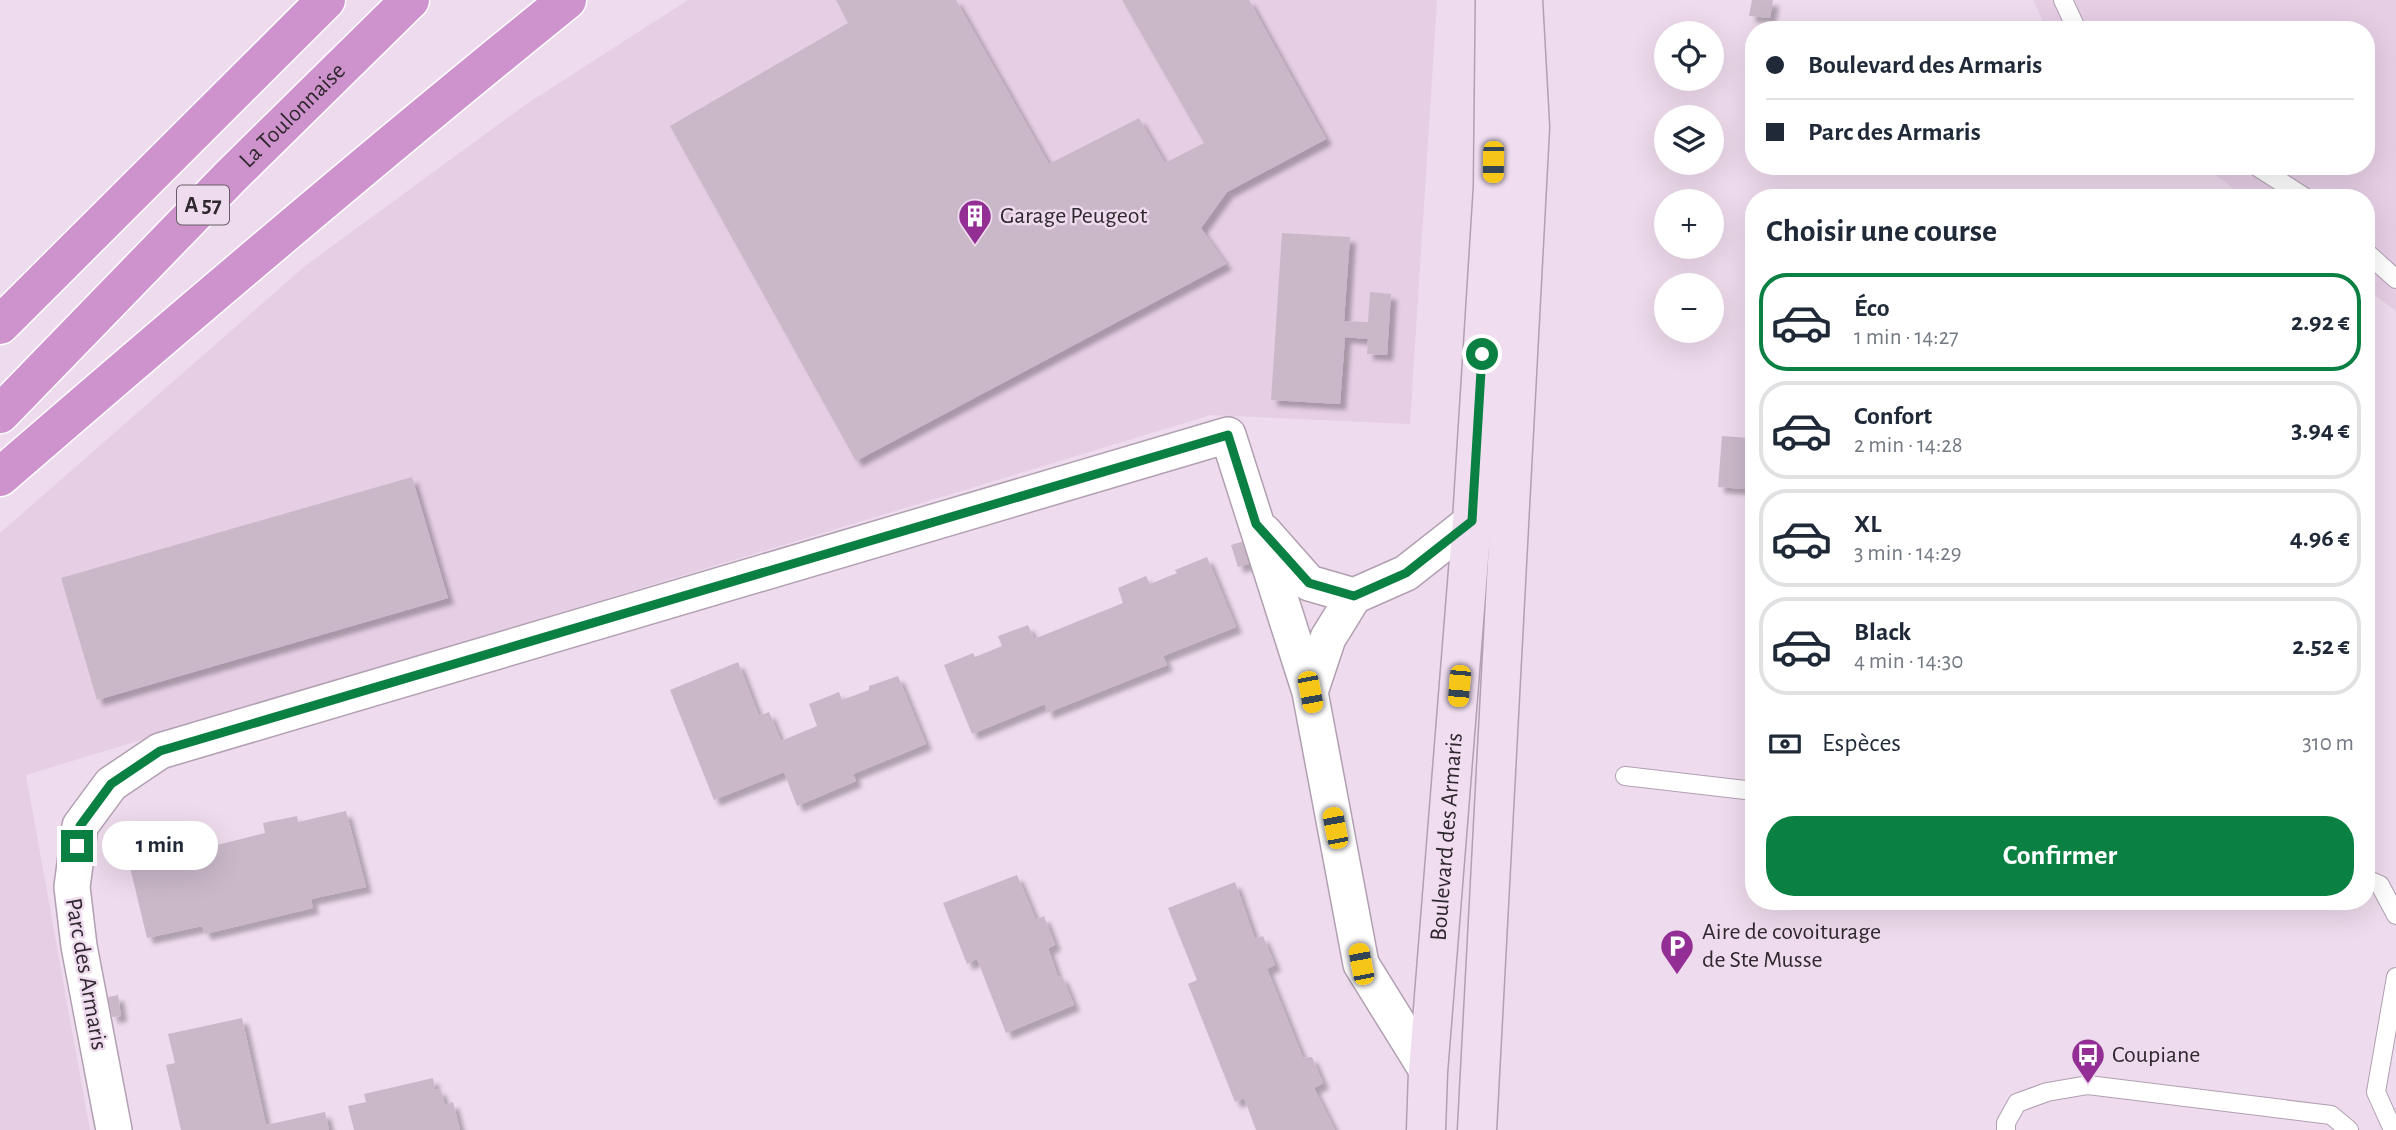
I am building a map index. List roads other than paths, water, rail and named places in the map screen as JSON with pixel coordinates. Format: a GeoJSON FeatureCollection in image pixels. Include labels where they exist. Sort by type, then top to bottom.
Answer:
{"type":"FeatureCollection","features":[{"type":"Feature","properties":{"kind":"highway"},"geometry":{"type":"LineString","coordinates":[[171,156],[297,0]]}},
{"type":"Feature","properties":{"kind":"highway","name":"A 57"},"geometry":{"type":"LineString","coordinates":[[0,325],[326,0]]}},
{"type":"Feature","properties":{"kind":"highway","name":"La Toulonnaise"},"geometry":{"type":"LineString","coordinates":[[0,414],[231,176],[410,0]]}},
{"type":"Feature","properties":{"kind":"highway"},"geometry":{"type":"LineString","coordinates":[[0,477],[218,288],[412,125],[567,0]]}},
{"type":"Feature","properties":{"kind":"main road","name":"Boulevard des Armaris"},"geometry":{"type":"LineString","coordinates":[[1426,1130],[1428,1072],[1472,521],[1493,187],[1495,0]]}},
{"type":"Feature","properties":{"kind":"main road","name":"Boulevard des Armaris"},"geometry":{"type":"LineString","coordinates":[[1477,1130],[1530,127],[1523,0]]}},
{"type":"Feature","properties":{"kind":"main road"},"geometry":{"type":"LineString","coordinates":[[1406,1130],[1428,1072]]}},
{"type":"Feature","properties":{"kind":"main road"},"geometry":{"type":"LineString","coordinates":[[1480,1089],[1487,1130]]}},
{"type":"Feature","properties":{"kind":"street","name":"Parc des Armaris"},"geometry":{"type":"LineString","coordinates":[[114,1130],[79,946],[72,887],[80,826],[111,784],[160,751],[1228,435],[1310,692],[1361,964],[1428,1072]]}},
{"type":"Feature","properties":{"kind":"street"},"geometry":{"type":"LineString","coordinates":[[1310,692],[1328,638],[1354,596],[1406,573],[1472,521]]}},
{"type":"Feature","properties":{"kind":"street"},"geometry":{"type":"LineString","coordinates":[[1256,524],[1309,583],[1354,596]]}},
{"type":"Feature","properties":{"kind":"lane"},"geometry":{"type":"LineString","coordinates":[[2063,0],[2073,21]]}},
{"type":"Feature","properties":{"kind":"lane"},"geometry":{"type":"LineString","coordinates":[[2270,175],[2292,189]]}},
{"type":"Feature","properties":{"kind":"lane"},"geometry":{"type":"LineString","coordinates":[[2375,260],[2396,279]]}},
{"type":"Feature","properties":{"kind":"lane"},"geometry":{"type":"LineString","coordinates":[[1625,776],[1745,790]]}},
{"type":"Feature","properties":{"kind":"lane"},"geometry":{"type":"LineString","coordinates":[[2375,883],[2380,885],[2396,915]]}},
{"type":"Feature","properties":{"kind":"lane"},"geometry":{"type":"LineString","coordinates":[[2393,1130],[2376,1092],[2396,976]]}},
{"type":"Feature","properties":{"kind":"lane"},"geometry":{"type":"LineString","coordinates":[[2006,1130],[2006,1123],[2017,1103],[2047,1092],[2088,1085],[2331,1115],[2349,1130]]}},
{"type":"Feature","properties":{"kind":"place","name":"Garage Peugeot"},"geometry":{"type":"Point","coordinates":[975,246]}},
{"type":"Feature","properties":{"kind":"place","name":"Aire de covoiturage de Ste Musse"},"geometry":{"type":"Point","coordinates":[1677,976]}},
{"type":"Feature","properties":{"kind":"place","name":"Coupiane"},"geometry":{"type":"Point","coordinates":[2088,1085]}}]}
